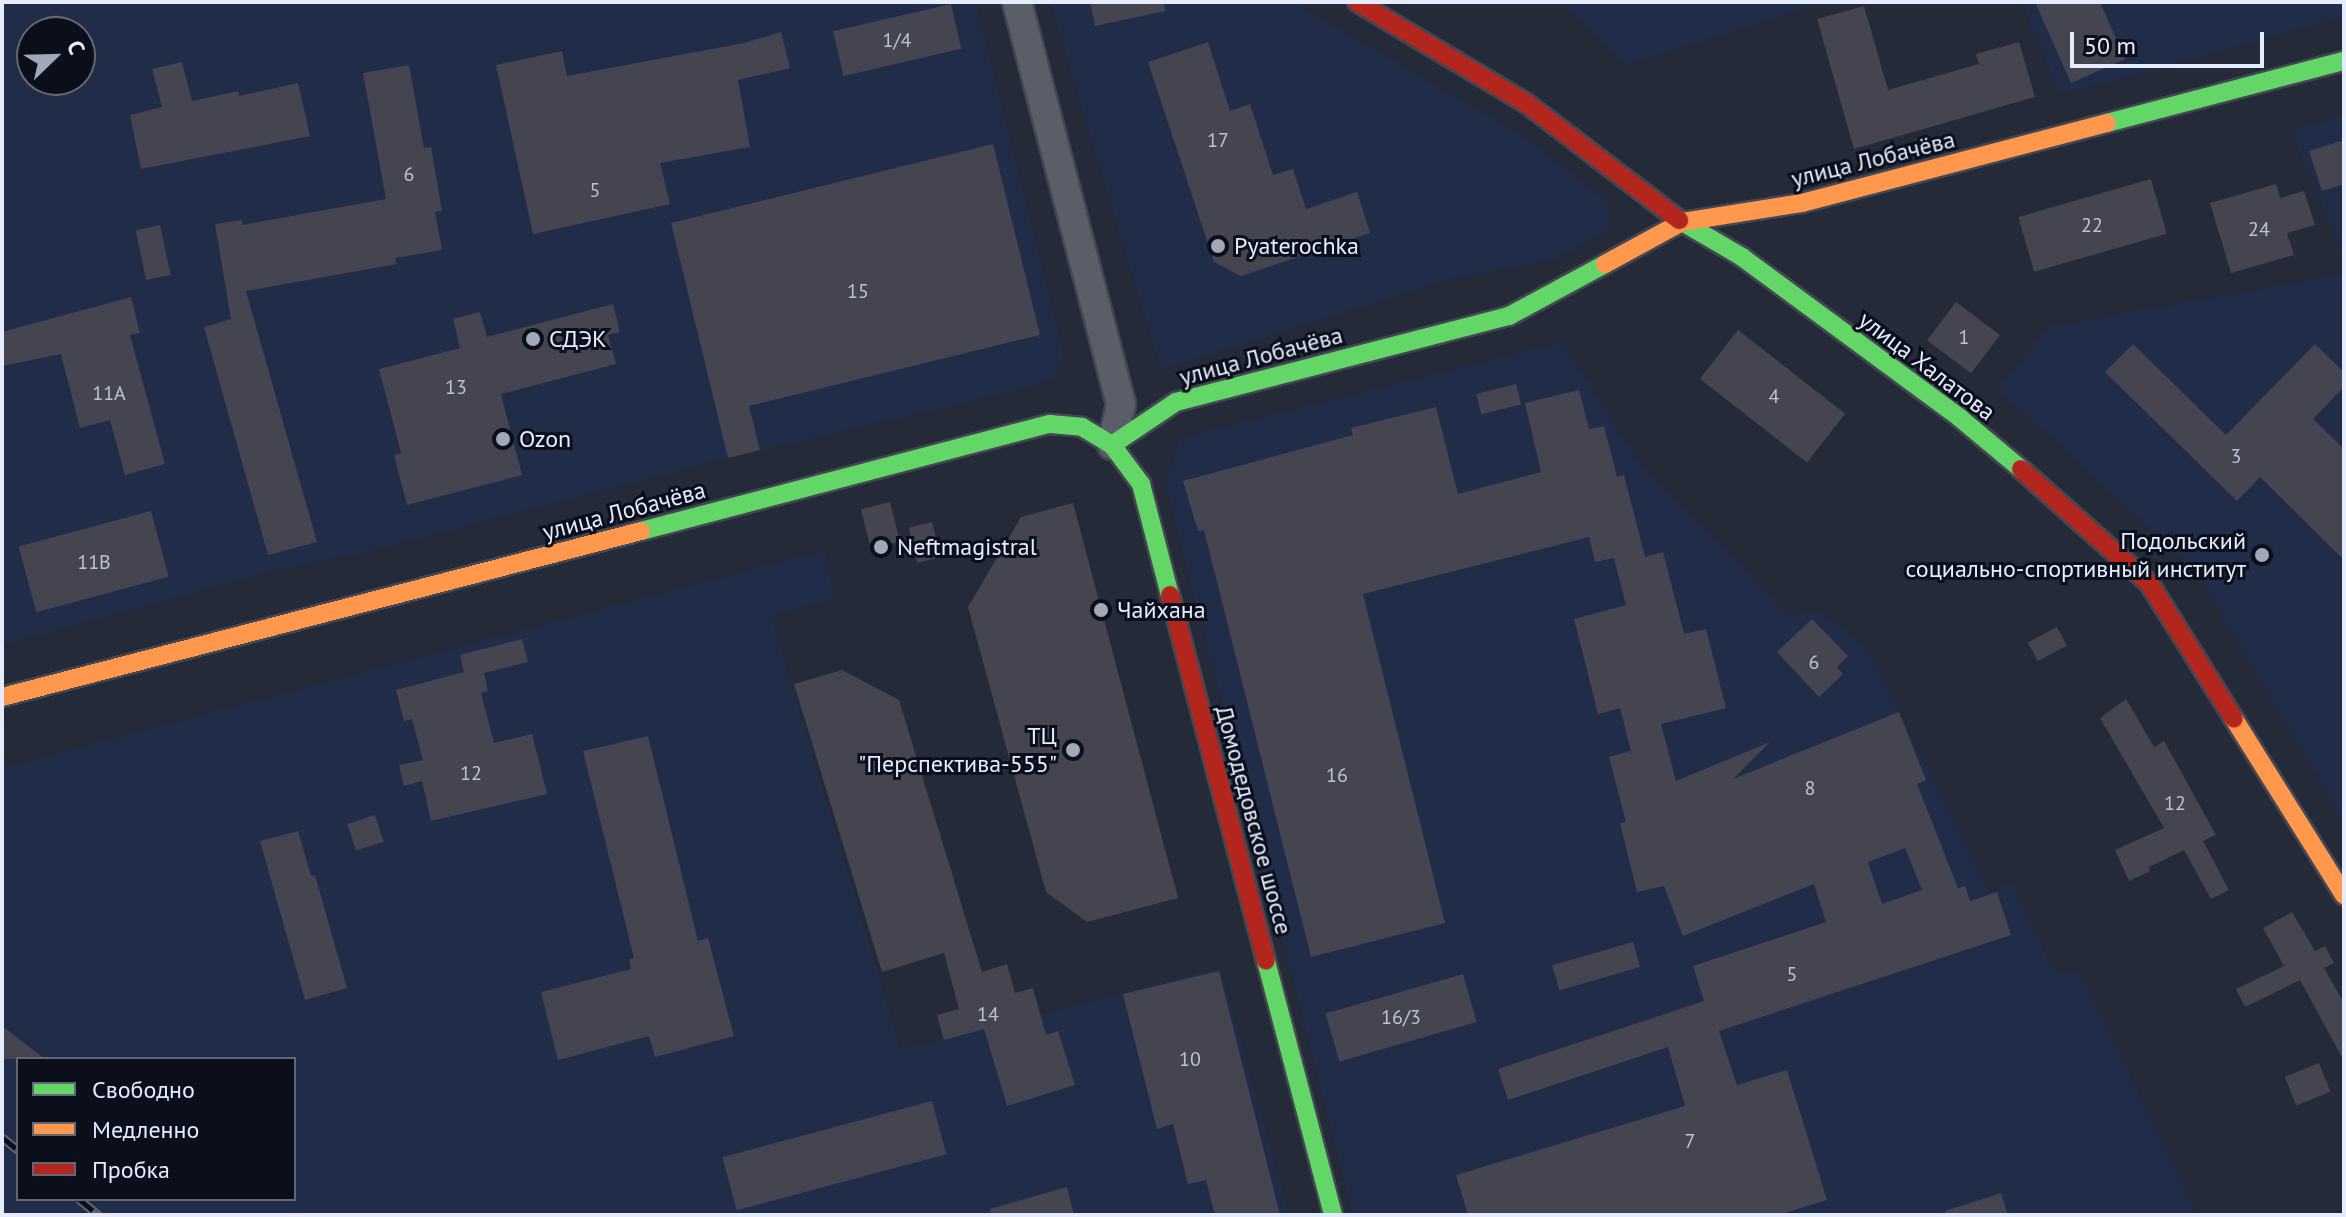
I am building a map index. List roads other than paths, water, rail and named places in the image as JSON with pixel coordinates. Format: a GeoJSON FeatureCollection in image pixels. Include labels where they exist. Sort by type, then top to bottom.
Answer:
{"type":"FeatureCollection","features":[{"type":"Feature","properties":{"kind":"street"},"geometry":{"type":"LineString","coordinates":[[1017,2],[1121,404],[1112,445]]}},
{"type":"Feature","properties":{"kind":"street","name":"улица Халатова"},"geometry":{"type":"LineString","coordinates":[[1357,2],[1526,103],[1682,222],[1742,257],[1960,418],[2074,513],[2149,583],[2344,895]]}},
{"type":"Feature","properties":{"kind":"street","name":"улица Лобачёва"},"geometry":{"type":"LineString","coordinates":[[2,697],[1050,424],[1082,427],[1112,445],[1176,402],[1509,316],[1682,222],[1802,203],[2344,61]]}},
{"type":"Feature","properties":{"kind":"street","name":"Домодедовское шоссе"},"geometry":{"type":"LineString","coordinates":[[1112,445],[1141,484],[1333,1215]]}},
{"type":"Feature","properties":{"kind":"railway"},"geometry":{"type":"LineString","coordinates":[[2,1137],[16,1148]]}},
{"type":"Feature","properties":{"kind":"railway"},"geometry":{"type":"LineString","coordinates":[[82,1201],[99,1215]]}},
{"type":"Feature","properties":{"kind":"place","name":"Pyaterochka"},"geometry":{"type":"Point","coordinates":[1218,246]}},
{"type":"Feature","properties":{"kind":"place","name":"СДЭК"},"geometry":{"type":"Point","coordinates":[533,339]}},
{"type":"Feature","properties":{"kind":"place","name":"Ozon"},"geometry":{"type":"Point","coordinates":[503,439]}},
{"type":"Feature","properties":{"kind":"place","name":"Neftmagistral"},"geometry":{"type":"Point","coordinates":[881,547]}},
{"type":"Feature","properties":{"kind":"place","name":"Подольский социально-спортивный институт"},"geometry":{"type":"Point","coordinates":[2262,555]}},
{"type":"Feature","properties":{"kind":"place","name":"Чайхана"},"geometry":{"type":"Point","coordinates":[1101,610]}},
{"type":"Feature","properties":{"kind":"place","name":"ТЦ \"Перспектива-555\""},"geometry":{"type":"Point","coordinates":[1073,750]}}]}
